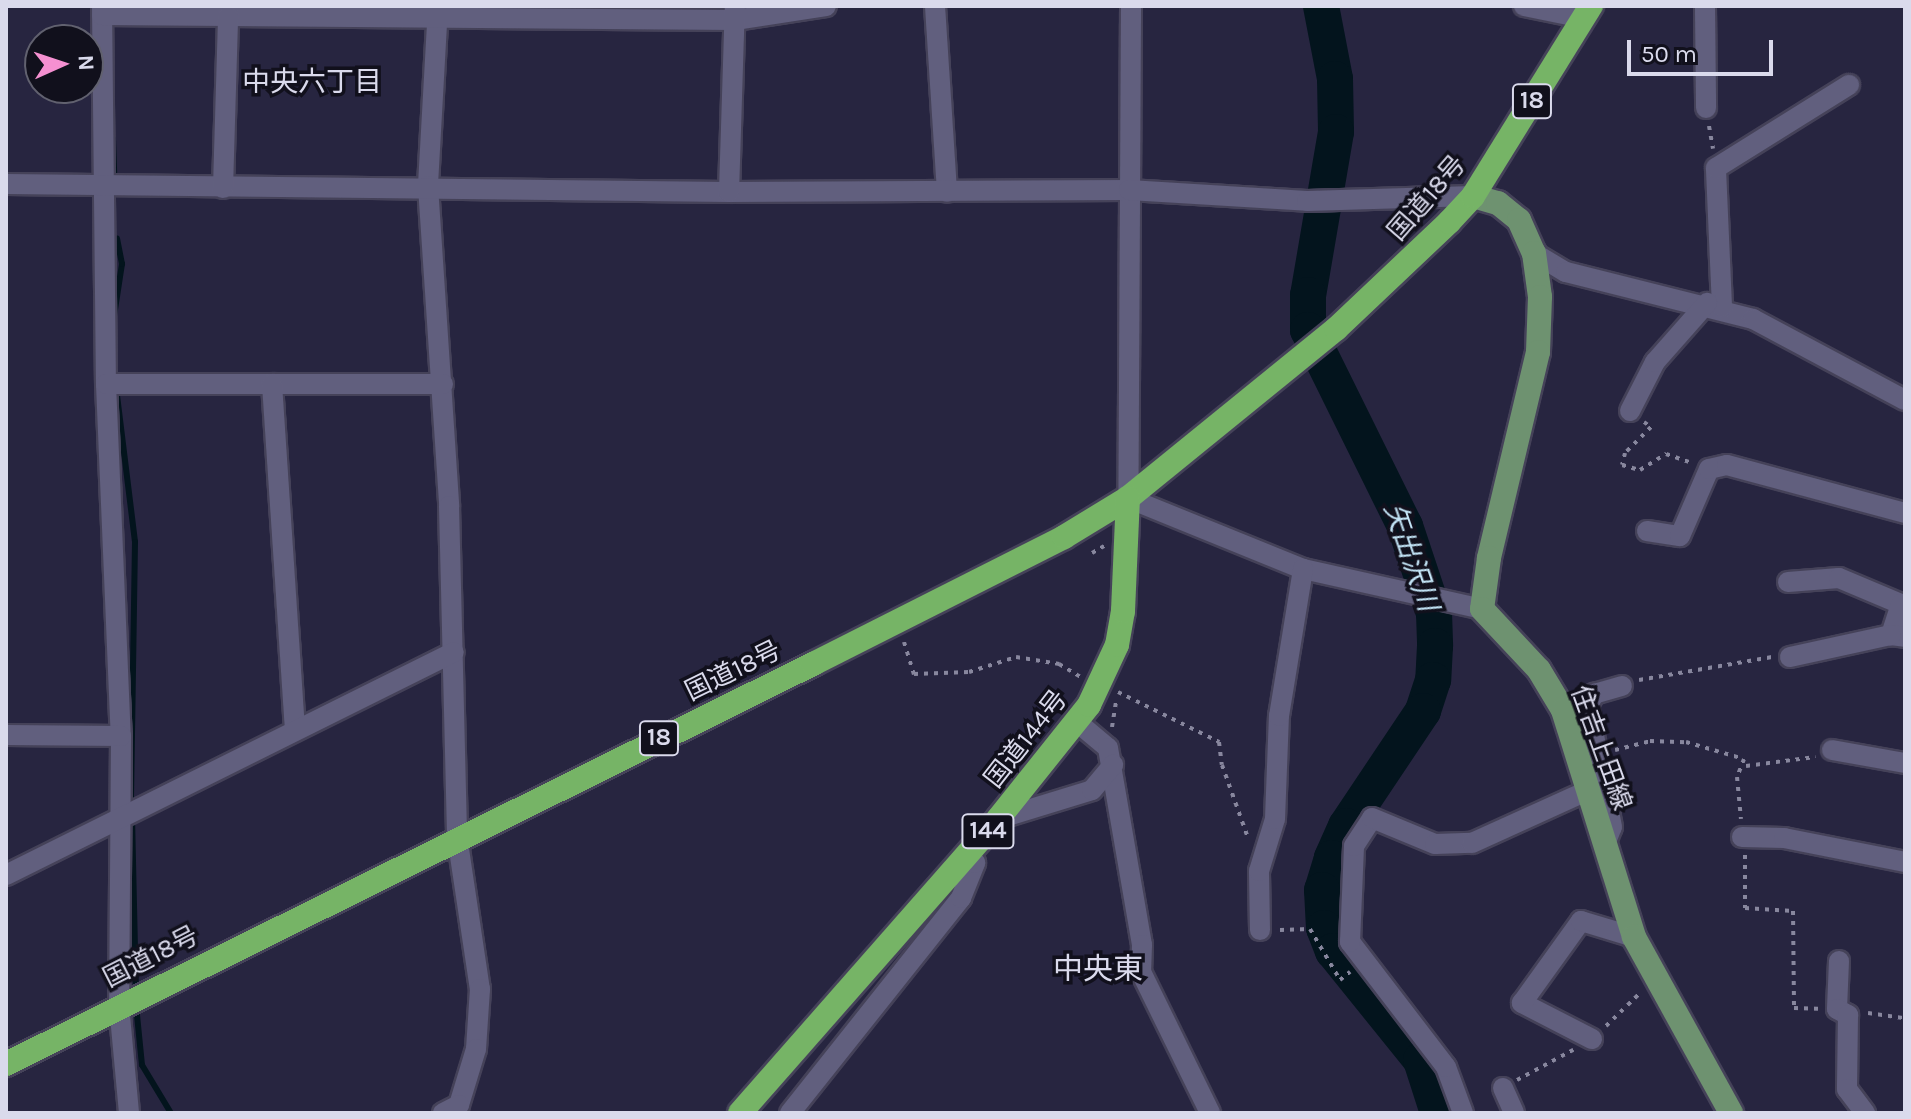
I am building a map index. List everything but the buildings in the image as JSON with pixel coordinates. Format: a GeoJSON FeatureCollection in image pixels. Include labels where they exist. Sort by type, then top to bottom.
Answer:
{"type":"FeatureCollection","features":[{"type":"Feature","properties":{"kind":"highway","name":"国道18号"},"geometry":{"type":"LineString","coordinates":[[6,1064],[457,836],[893,623],[1128,498],[1336,329],[1473,196],[1587,12]]}},
{"type":"Feature","properties":{"kind":"highway","name":"国道144号"},"geometry":{"type":"LineString","coordinates":[[740,1113],[968,854],[1077,722],[1109,689],[1123,611],[1128,498]]}},
{"type":"Feature","properties":{"kind":"main road"},"geometry":{"type":"LineString","coordinates":[[1473,196],[1498,203],[1519,220],[1534,253],[1540,297],[1538,352],[1489,558],[1482,609]]}},
{"type":"Feature","properties":{"kind":"main road","name":"住吉上田線"},"geometry":{"type":"LineString","coordinates":[[1482,609],[1552,690],[1591,772],[1605,844],[1634,937],[1731,1113]]}},
{"type":"Feature","properties":{"kind":"street"},"geometry":{"type":"LineString","coordinates":[[129,1113],[119,1005],[121,736],[106,384],[102,10],[228,16],[438,12],[735,13],[826,6]]}},
{"type":"Feature","properties":{"kind":"street"},"geometry":{"type":"LineString","coordinates":[[935,6],[947,192]]}},
{"type":"Feature","properties":{"kind":"street"},"geometry":{"type":"LineString","coordinates":[[1131,6],[1128,498],[1303,569],[1482,609]]}},
{"type":"Feature","properties":{"kind":"street"},"geometry":{"type":"LineString","coordinates":[[1524,6],[1587,12]]}},
{"type":"Feature","properties":{"kind":"street"},"geometry":{"type":"LineString","coordinates":[[1705,6],[1706,108]]}},
{"type":"Feature","properties":{"kind":"street"},"geometry":{"type":"LineString","coordinates":[[438,12],[428,186],[443,384],[454,652],[457,836],[480,989],[476,1049],[459,1105],[443,1113]]}},
{"type":"Feature","properties":{"kind":"street"},"geometry":{"type":"LineString","coordinates":[[729,192],[735,13]]}},
{"type":"Feature","properties":{"kind":"street"},"geometry":{"type":"LineString","coordinates":[[223,188],[228,16]]}},
{"type":"Feature","properties":{"kind":"street"},"geometry":{"type":"LineString","coordinates":[[1630,411],[1655,362],[1715,305],[1716,168],[1849,85]]}},
{"type":"Feature","properties":{"kind":"street"},"geometry":{"type":"LineString","coordinates":[[6,184],[223,188],[428,186],[729,192],[1129,190],[1307,201],[1473,196]]}},
{"type":"Feature","properties":{"kind":"street"},"geometry":{"type":"LineString","coordinates":[[1534,253],[1566,272],[1715,305],[1905,399]]}},
{"type":"Feature","properties":{"kind":"street"},"geometry":{"type":"LineString","coordinates":[[106,384],[443,384]]}},
{"type":"Feature","properties":{"kind":"street"},"geometry":{"type":"LineString","coordinates":[[272,384],[295,728]]}},
{"type":"Feature","properties":{"kind":"street"},"geometry":{"type":"LineString","coordinates":[[1647,531],[1680,536],[1709,469],[1727,465],[1905,513]]}},
{"type":"Feature","properties":{"kind":"street"},"geometry":{"type":"LineString","coordinates":[[1260,930],[1260,861],[1275,819],[1279,716],[1303,569]]}},
{"type":"Feature","properties":{"kind":"street"},"geometry":{"type":"LineString","coordinates":[[1788,582],[1839,578],[1901,604],[1898,636],[1790,657]]}},
{"type":"Feature","properties":{"kind":"street"},"geometry":{"type":"LineString","coordinates":[[6,875],[121,814],[454,652]]}},
{"type":"Feature","properties":{"kind":"street"},"geometry":{"type":"LineString","coordinates":[[1605,844],[1612,827],[1591,772],[1589,698],[1622,686]]}},
{"type":"Feature","properties":{"kind":"street"},"geometry":{"type":"LineString","coordinates":[[1077,722],[1104,742],[1113,765],[1142,945],[1141,972],[1210,1113]]}},
{"type":"Feature","properties":{"kind":"street"},"geometry":{"type":"LineString","coordinates":[[6,735],[121,736]]}},
{"type":"Feature","properties":{"kind":"street"},"geometry":{"type":"LineString","coordinates":[[1832,750],[1905,763]]}},
{"type":"Feature","properties":{"kind":"street"},"geometry":{"type":"LineString","coordinates":[[998,819],[1092,790],[1113,765]]}},
{"type":"Feature","properties":{"kind":"street"},"geometry":{"type":"LineString","coordinates":[[1463,1113],[1446,1067],[1350,942],[1354,846],[1372,818],[1435,844],[1472,843],[1591,772]]}},
{"type":"Feature","properties":{"kind":"street"},"geometry":{"type":"LineString","coordinates":[[1743,837],[1784,838],[1905,862]]}},
{"type":"Feature","properties":{"kind":"street"},"geometry":{"type":"LineString","coordinates":[[790,1113],[961,898],[975,863],[968,854]]}},
{"type":"Feature","properties":{"kind":"street"},"geometry":{"type":"LineString","coordinates":[[1592,1039],[1522,1003],[1581,921],[1634,937]]}},
{"type":"Feature","properties":{"kind":"street"},"geometry":{"type":"LineString","coordinates":[[1839,961],[1847,1089],[1865,1113]]}},
{"type":"Feature","properties":{"kind":"street"},"geometry":{"type":"LineString","coordinates":[[1503,1088],[1514,1113]]}},
{"type":"Feature","properties":{"kind":"path"},"geometry":{"type":"LineString","coordinates":[[1706,108],[1716,168]]}},
{"type":"Feature","properties":{"kind":"path"},"geometry":{"type":"LineString","coordinates":[[1630,411],[1651,427],[1625,453],[1622,465],[1640,470],[1666,454],[1709,469]]}},
{"type":"Feature","properties":{"kind":"path"},"geometry":{"type":"LineString","coordinates":[[893,623],[910,652],[914,674],[969,672],[1016,657],[1035,658],[1109,689],[1219,742],[1239,820],[1260,861]]}},
{"type":"Feature","properties":{"kind":"path"},"geometry":{"type":"LineString","coordinates":[[1622,686],[1687,668],[1790,657]]}},
{"type":"Feature","properties":{"kind":"path"},"geometry":{"type":"LineString","coordinates":[[1591,772],[1650,741],[1686,742],[1744,759],[1744,766],[1737,777],[1745,908],[1793,911],[1794,1008],[1905,1018]]}},
{"type":"Feature","properties":{"kind":"path"},"geometry":{"type":"LineString","coordinates":[[1744,766],[1803,763],[1832,750]]}},
{"type":"Feature","properties":{"kind":"path"},"geometry":{"type":"LineString","coordinates":[[1260,930],[1310,929],[1322,955],[1340,980],[1344,977]]}},
{"type":"Feature","properties":{"kind":"waterway","name":"矢出沢川"},"geometry":{"type":"LineString","coordinates":[[1321,6],[1335,79],[1336,132],[1308,295],[1308,330],[1405,526],[1434,613],[1435,646],[1433,680],[1423,711],[1346,826],[1332,858],[1322,890],[1324,928],[1333,951],[1421,1060],[1438,1113]]}},
{"type":"Feature","properties":{"kind":"waterway"},"geometry":{"type":"LineString","coordinates":[[113,139],[114,172]]}},
{"type":"Feature","properties":{"kind":"waterway"},"geometry":{"type":"LineString","coordinates":[[114,316],[122,264],[117,238]]}},
{"type":"Feature","properties":{"kind":"waterway"},"geometry":{"type":"LineString","coordinates":[[116,387],[135,542],[131,806]]}},
{"type":"Feature","properties":{"kind":"waterway"},"geometry":{"type":"LineString","coordinates":[[132,817],[136,994]]}},
{"type":"Feature","properties":{"kind":"waterway"},"geometry":{"type":"LineString","coordinates":[[136,1005],[142,1065],[171,1113]]}},
{"type":"Feature","properties":{"kind":"district","name":"中央六丁目"},"geometry":{"type":"Point","coordinates":[312,82]}},
{"type":"Feature","properties":{"kind":"district","name":"中央東"},"geometry":{"type":"Point","coordinates":[1098,969]}}]}
